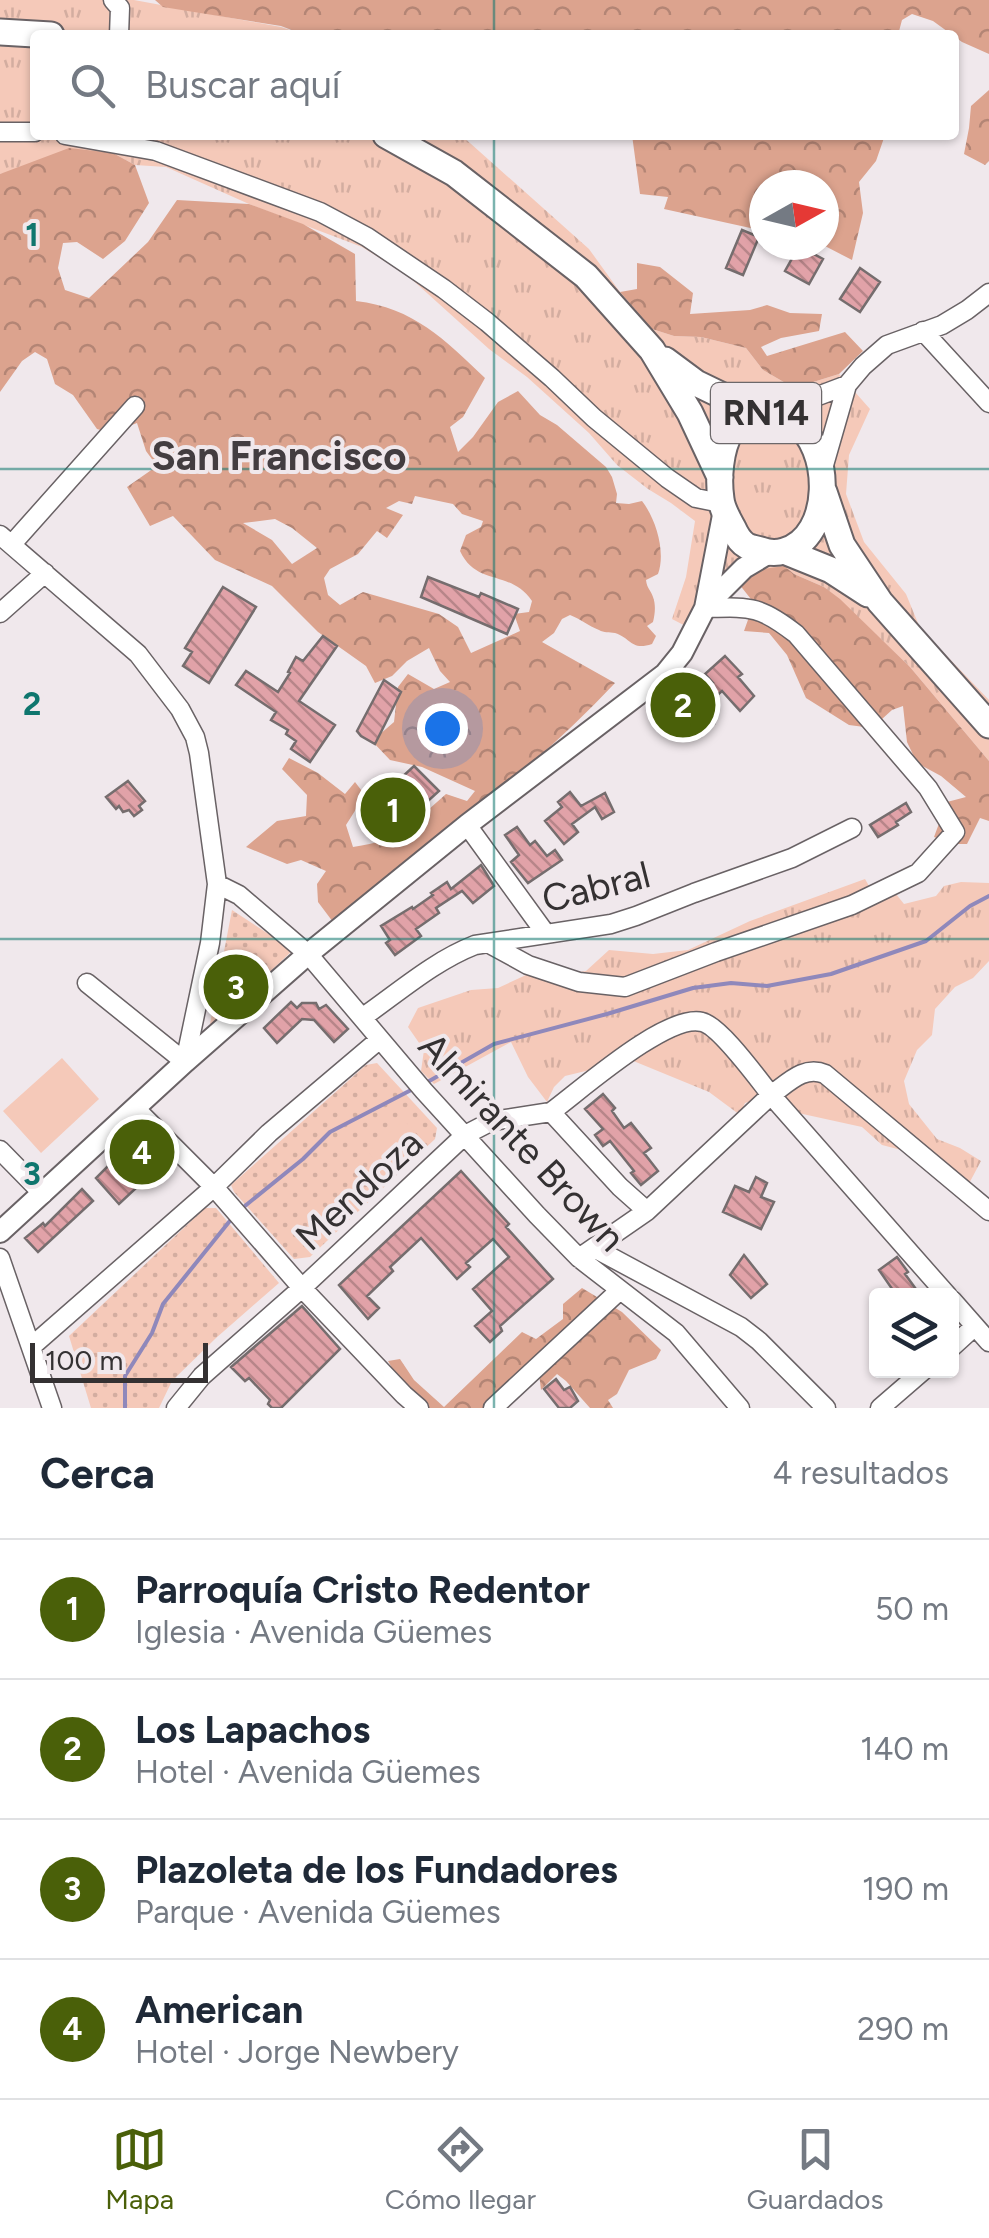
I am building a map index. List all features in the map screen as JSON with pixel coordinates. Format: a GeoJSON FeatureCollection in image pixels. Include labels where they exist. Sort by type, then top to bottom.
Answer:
{"type":"FeatureCollection","features":[{"type":"Feature","properties":{"kind":"highway"},"geometry":{"type":"LineString","coordinates":[[0,32],[30,34]]}},
{"type":"Feature","properties":{"kind":"highway","name":"RN14"},"geometry":{"type":"LineString","coordinates":[[395,140],[454,173],[586,276],[652,350],[690,413],[738,538],[746,546],[831,570],[880,602]]}},
{"type":"Feature","properties":{"kind":"highway","name":"RN14"},"geometry":{"type":"LineString","coordinates":[[652,350],[696,383],[764,413],[793,420],[807,435],[817,454],[842,545],[880,602],[989,725]]}},
{"type":"Feature","properties":{"kind":"highway","name":"RN14"},"geometry":{"type":"LineString","coordinates":[[722,497],[722,456],[732,430],[764,413]]}},
{"type":"Feature","properties":{"kind":"highway","name":"RN14"},"geometry":{"type":"LineString","coordinates":[[776,552],[800,544],[814,528],[822,480]]}},
{"type":"Feature","properties":{"kind":"main road"},"geometry":{"type":"LineString","coordinates":[[705,608],[722,497]]}},
{"type":"Feature","properties":{"kind":"main road"},"geometry":{"type":"LineString","coordinates":[[0,1232],[308,954],[467,825],[665,674],[682,653],[705,608],[744,568],[776,552]]}},
{"type":"Feature","properties":{"kind":"street"},"geometry":{"type":"LineString","coordinates":[[113,0],[120,8],[119,30]]}},
{"type":"Feature","properties":{"kind":"street"},"geometry":{"type":"LineString","coordinates":[[0,132],[30,132]]}},
{"type":"Feature","properties":{"kind":"street"},"geometry":{"type":"LineString","coordinates":[[94,140],[156,151],[320,212],[368,238],[488,322],[667,478],[696,498],[722,497]]}},
{"type":"Feature","properties":{"kind":"street"},"geometry":{"type":"LineString","coordinates":[[822,480],[848,385],[863,366],[887,345],[942,324],[989,294]]}},
{"type":"Feature","properties":{"kind":"street"},"geometry":{"type":"LineString","coordinates":[[923,332],[989,403]]}},
{"type":"Feature","properties":{"kind":"street"},"geometry":{"type":"LineString","coordinates":[[764,413],[848,385]]}},
{"type":"Feature","properties":{"kind":"street"},"geometry":{"type":"LineString","coordinates":[[87,983],[185,1062],[210,942],[217,884],[195,737],[180,709],[138,654],[6,540],[135,406]]}},
{"type":"Feature","properties":{"kind":"street"},"geometry":{"type":"LineString","coordinates":[[0,613],[45,574]]}},
{"type":"Feature","properties":{"kind":"street"},"geometry":{"type":"LineString","coordinates":[[488,943],[528,965],[579,982],[625,987],[852,905],[918,873],[954,832],[928,788],[796,634],[772,616],[747,607],[705,608]]}},
{"type":"Feature","properties":{"kind":"street"},"geometry":{"type":"LineString","coordinates":[[467,825],[546,934]]}},
{"type":"Feature","properties":{"kind":"street","name":"Cabral"},"geometry":{"type":"LineString","coordinates":[[363,1017],[456,953],[488,943],[611,924],[792,858],[852,828]]}},
{"type":"Feature","properties":{"kind":"street","name":"Almirante Brown"},"geometry":{"type":"LineString","coordinates":[[217,884],[239,896],[308,954],[465,1135],[620,1290],[676,1333],[740,1408]]}},
{"type":"Feature","properties":{"kind":"street"},"geometry":{"type":"LineString","coordinates":[[647,1211],[552,1112],[652,1036],[689,1022],[703,1022],[716,1029],[941,1288]]}},
{"type":"Feature","properties":{"kind":"street"},"geometry":{"type":"LineString","coordinates":[[31,1347],[214,1187],[269,1133],[380,1040]]}},
{"type":"Feature","properties":{"kind":"street"},"geometry":{"type":"LineString","coordinates":[[826,1408],[741,1327],[586,1253],[647,1211],[771,1095],[814,1069],[825,1074],[989,1211]]}},
{"type":"Feature","properties":{"kind":"street"},"geometry":{"type":"LineString","coordinates":[[135,1108],[233,1208],[398,1402],[419,1408]]}},
{"type":"Feature","properties":{"kind":"street","name":"Mendoza"},"geometry":{"type":"LineString","coordinates":[[182,1405],[202,1376],[465,1135],[492,1122],[552,1112]]}},
{"type":"Feature","properties":{"kind":"street"},"geometry":{"type":"LineString","coordinates":[[0,1150],[43,1194]]}},
{"type":"Feature","properties":{"kind":"street"},"geometry":{"type":"LineString","coordinates":[[0,1258],[51,1408]]}},
{"type":"Feature","properties":{"kind":"street"},"geometry":{"type":"LineString","coordinates":[[493,1408],[620,1290]]}},
{"type":"Feature","properties":{"kind":"street"},"geometry":{"type":"LineString","coordinates":[[959,1308],[989,1342]]}},
{"type":"Feature","properties":{"kind":"street"},"geometry":{"type":"LineString","coordinates":[[959,1340],[975,1326]]}},
{"type":"Feature","properties":{"kind":"street"},"geometry":{"type":"LineString","coordinates":[[880,1408],[915,1378]]}},
{"type":"Feature","properties":{"kind":"green space"},"geometry":{"type":"Polygon","coordinates":[[[0,0],[134,0],[290,30],[30,30],[30,140],[467,140],[589,249],[652,329],[746,348],[763,370],[794,388],[839,374],[870,409],[849,455],[846,494],[864,542],[906,594],[920,628],[989,700],[989,761],[910,667],[861,620],[824,587],[784,567],[739,584],[701,634],[672,619],[686,577],[695,521],[617,465],[589,433],[407,275],[362,247],[166,167],[135,165],[113,153],[0,174],[0,0]]]}},
{"type":"Feature","properties":{"kind":"green space"},"geometry":{"type":"Polygon","coordinates":[[[155,0],[989,0],[989,54],[959,40],[959,30],[945,30],[912,14],[902,20],[899,30],[292,30],[163,7],[155,0]]]}},
{"type":"Feature","properties":{"kind":"green space"},"geometry":{"type":"Polygon","coordinates":[[[989,90],[989,161],[985,165],[964,154],[971,106],[989,90]]]}},
{"type":"Feature","properties":{"kind":"green space"},"geometry":{"type":"Polygon","coordinates":[[[633,140],[883,140],[876,161],[859,182],[863,213],[852,260],[839,253],[839,170],[749,170],[749,228],[664,209],[668,197],[640,194],[633,140]]]}},
{"type":"Feature","properties":{"kind":"green space"},"geometry":{"type":"Polygon","coordinates":[[[69,148],[113,153],[135,165],[149,203],[125,241],[103,259],[77,242],[63,243],[58,268],[65,290],[89,298],[148,242],[177,200],[249,204],[303,224],[355,254],[356,301],[411,318],[441,338],[485,378],[463,417],[450,427],[458,452],[498,402],[518,391],[540,415],[606,467],[617,494],[616,503],[642,501],[652,517],[661,556],[658,574],[646,580],[655,606],[653,622],[647,626],[656,636],[652,644],[635,645],[570,615],[562,619],[554,633],[542,642],[615,683],[514,778],[333,922],[318,902],[317,884],[326,871],[301,860],[287,864],[246,847],[277,821],[306,816],[307,795],[282,769],[289,758],[318,773],[345,794],[355,782],[365,795],[346,825],[353,847],[394,835],[446,794],[467,801],[475,791],[422,767],[390,760],[372,741],[394,722],[398,687],[408,674],[434,689],[450,682],[429,648],[392,676],[375,683],[366,666],[318,632],[272,586],[215,560],[173,516],[150,526],[127,487],[157,466],[146,451],[137,423],[111,433],[97,429],[73,395],[55,384],[47,359],[35,352],[22,361],[0,392],[0,174],[69,148]],[[415,496],[412,504],[399,501],[386,508],[403,515],[387,538],[377,531],[358,554],[330,569],[324,578],[328,595],[340,605],[363,592],[439,614],[458,627],[471,653],[520,631],[514,614],[529,612],[532,601],[514,585],[475,570],[460,551],[466,535],[481,527],[483,521],[462,514],[453,504],[415,496]],[[275,519],[243,523],[272,540],[292,564],[317,548],[292,528],[275,519]]]}},
{"type":"Feature","properties":{"kind":"green space"},"geometry":{"type":"Polygon","coordinates":[[[637,263],[660,267],[693,293],[690,314],[767,305],[790,313],[822,314],[819,331],[781,338],[761,347],[767,356],[845,332],[863,351],[839,374],[794,388],[763,370],[746,348],[652,329],[620,292],[637,289],[637,263]]]}},
{"type":"Feature","properties":{"kind":"green space"},"geometry":{"type":"Polygon","coordinates":[[[784,566],[840,599],[910,667],[989,761],[989,821],[980,818],[967,844],[934,837],[947,802],[966,797],[941,776],[917,763],[907,742],[903,706],[892,710],[872,728],[849,725],[806,698],[787,655],[769,633],[744,631],[754,603],[739,584],[763,569],[784,566]]]}},
{"type":"Feature","properties":{"kind":"green space"},"geometry":{"type":"Polygon","coordinates":[[[865,879],[873,893],[896,894],[904,904],[936,896],[944,886],[989,883],[989,961],[973,978],[955,987],[935,1009],[932,1035],[917,1050],[904,1081],[909,1104],[937,1139],[981,1161],[965,1191],[909,1152],[882,1145],[862,1127],[789,1111],[771,1095],[745,1103],[740,1115],[709,1092],[631,1060],[565,1076],[547,1102],[528,1077],[511,1042],[434,1084],[421,1071],[424,1050],[408,1027],[418,1008],[471,990],[498,988],[526,975],[586,971],[609,950],[653,954],[688,950],[750,921],[865,879]]]}},
{"type":"Feature","properties":{"kind":"green space"},"geometry":{"type":"Polygon","coordinates":[[[232,910],[293,950],[216,1023],[210,1024],[232,910]]]}},
{"type":"Feature","properties":{"kind":"green space"},"geometry":{"type":"Polygon","coordinates":[[[62,1058],[99,1099],[41,1153],[3,1111],[62,1058]]]}},
{"type":"Feature","properties":{"kind":"green space"},"geometry":{"type":"Polygon","coordinates":[[[377,1063],[437,1128],[435,1139],[310,1257],[294,1259],[231,1185],[366,1065],[377,1063]]]}},
{"type":"Feature","properties":{"kind":"green space"},"geometry":{"type":"Polygon","coordinates":[[[404,1120],[422,1140],[386,1173],[368,1152],[404,1120]]]}},
{"type":"Feature","properties":{"kind":"green space"},"geometry":{"type":"Polygon","coordinates":[[[205,1208],[216,1208],[279,1283],[172,1381],[159,1408],[91,1408],[69,1336],[205,1208]]]}},
{"type":"Feature","properties":{"kind":"green space"},"geometry":{"type":"Polygon","coordinates":[[[582,1288],[622,1312],[661,1350],[656,1359],[629,1370],[617,1394],[608,1400],[613,1408],[590,1408],[557,1374],[541,1390],[537,1357],[485,1408],[403,1408],[388,1361],[400,1359],[414,1380],[444,1407],[522,1332],[536,1339],[563,1319],[563,1304],[582,1288]]]}},
{"type":"Feature","properties":{"kind":"building"},"geometry":{"type":"Polygon","coordinates":[[[742,230],[749,233],[749,260],[743,275],[726,268],[742,230]]]}},
{"type":"Feature","properties":{"kind":"building"},"geometry":{"type":"Polygon","coordinates":[[[791,260],[822,260],[809,284],[785,271],[791,260]]]}},
{"type":"Feature","properties":{"kind":"building"},"geometry":{"type":"Polygon","coordinates":[[[860,268],[880,282],[860,312],[840,299],[860,268]]]}},
{"type":"Feature","properties":{"kind":"building"},"geometry":{"type":"Polygon","coordinates":[[[428,577],[518,609],[507,634],[421,597],[428,577]]]}},
{"type":"Feature","properties":{"kind":"building"},"geometry":{"type":"Polygon","coordinates":[[[223,587],[256,607],[209,683],[183,666],[192,652],[185,648],[223,587]]]}},
{"type":"Feature","properties":{"kind":"building"},"geometry":{"type":"Polygon","coordinates":[[[323,636],[337,646],[299,701],[335,725],[310,762],[291,749],[296,741],[286,734],[288,730],[271,720],[276,712],[236,685],[246,671],[278,692],[296,657],[303,661],[323,636]]]}},
{"type":"Feature","properties":{"kind":"building"},"geometry":{"type":"Polygon","coordinates":[[[725,656],[742,674],[738,677],[754,696],[740,711],[722,691],[701,709],[714,724],[701,736],[688,721],[672,735],[657,717],[685,692],[693,701],[713,683],[705,674],[725,656]]]}},
{"type":"Feature","properties":{"kind":"building"},"geometry":{"type":"Polygon","coordinates":[[[384,680],[401,692],[375,744],[357,731],[384,680]]]}},
{"type":"Feature","properties":{"kind":"building"},"geometry":{"type":"Polygon","coordinates":[[[414,766],[439,791],[397,829],[373,804],[414,766]]]}},
{"type":"Feature","properties":{"kind":"building"},"geometry":{"type":"Polygon","coordinates":[[[128,781],[145,801],[134,816],[119,806],[116,809],[106,797],[128,781]]]}},
{"type":"Feature","properties":{"kind":"building"},"geometry":{"type":"Polygon","coordinates":[[[570,792],[581,806],[605,793],[614,812],[602,819],[595,807],[572,824],[578,832],[564,844],[545,821],[562,807],[558,802],[570,792]]]}},
{"type":"Feature","properties":{"kind":"building"},"geometry":{"type":"Polygon","coordinates":[[[906,803],[911,812],[878,837],[870,825],[906,803]]]}},
{"type":"Feature","properties":{"kind":"building"},"geometry":{"type":"Polygon","coordinates":[[[517,827],[530,845],[535,841],[547,856],[555,850],[562,860],[528,883],[511,862],[519,855],[505,835],[517,827]]]}},
{"type":"Feature","properties":{"kind":"building"},"geometry":{"type":"Polygon","coordinates":[[[481,865],[494,886],[473,903],[462,891],[436,908],[439,913],[416,929],[421,936],[395,955],[381,926],[413,909],[447,882],[451,889],[481,865]]]}},
{"type":"Feature","properties":{"kind":"building"},"geometry":{"type":"Polygon","coordinates":[[[291,1002],[297,1008],[302,1003],[316,1003],[319,1009],[326,1005],[348,1029],[334,1042],[314,1020],[302,1019],[277,1043],[264,1028],[291,1002]]]}},
{"type":"Feature","properties":{"kind":"building"},"geometry":{"type":"Polygon","coordinates":[[[603,1094],[624,1128],[631,1123],[651,1148],[644,1153],[658,1171],[641,1185],[610,1141],[603,1146],[595,1135],[603,1129],[585,1109],[603,1094]]]}},
{"type":"Feature","properties":{"kind":"building"},"geometry":{"type":"Polygon","coordinates":[[[141,1135],[166,1160],[119,1204],[96,1178],[114,1160],[119,1165],[137,1149],[132,1143],[141,1135]]]}},
{"type":"Feature","properties":{"kind":"building"},"geometry":{"type":"Polygon","coordinates":[[[461,1171],[553,1279],[500,1326],[502,1331],[490,1342],[475,1326],[492,1311],[473,1289],[509,1257],[493,1239],[466,1263],[470,1267],[457,1279],[421,1238],[367,1296],[379,1308],[368,1319],[339,1285],[461,1171]]]}},
{"type":"Feature","properties":{"kind":"building"},"geometry":{"type":"Polygon","coordinates":[[[756,1177],[767,1183],[761,1197],[774,1202],[761,1229],[723,1212],[735,1186],[749,1192],[756,1177]]]}},
{"type":"Feature","properties":{"kind":"building"},"geometry":{"type":"Polygon","coordinates":[[[82,1189],[93,1201],[38,1252],[25,1238],[43,1223],[45,1226],[82,1189]]]}},
{"type":"Feature","properties":{"kind":"building"},"geometry":{"type":"Polygon","coordinates":[[[744,1255],[767,1284],[751,1298],[730,1275],[744,1255]]]}},
{"type":"Feature","properties":{"kind":"building"},"geometry":{"type":"Polygon","coordinates":[[[897,1257],[915,1288],[891,1288],[879,1270],[897,1257]]]}},
{"type":"Feature","properties":{"kind":"building"},"geometry":{"type":"Polygon","coordinates":[[[302,1306],[340,1349],[281,1408],[272,1408],[270,1400],[249,1378],[245,1381],[231,1367],[302,1306]]]}},
{"type":"Feature","properties":{"kind":"building"},"geometry":{"type":"Polygon","coordinates":[[[556,1379],[564,1390],[570,1387],[578,1401],[570,1408],[559,1408],[544,1389],[556,1379]]]}},
{"type":"Feature","properties":{"kind":"waterway"},"geometry":{"type":"LineString","coordinates":[[424,1084],[494,1044],[693,988],[731,983],[767,986],[831,974],[926,941],[989,896]]}},
{"type":"Feature","properties":{"kind":"waterway"},"geometry":{"type":"LineString","coordinates":[[240,1210],[330,1132],[415,1088]]}},
{"type":"Feature","properties":{"kind":"waterway"},"geometry":{"type":"LineString","coordinates":[[125,1408],[125,1376],[152,1333],[163,1304],[233,1217]]}},
{"type":"Feature","properties":{"kind":"place","name":"Los Lapachos"},"geometry":{"type":"Point","coordinates":[683,705]}},
{"type":"Feature","properties":{"kind":"place","name":"Parroquía Cristo Redentor"},"geometry":{"type":"Point","coordinates":[393,810]}},
{"type":"Feature","properties":{"kind":"place","name":"Plazoleta de los Fundadores"},"geometry":{"type":"Point","coordinates":[236,987]}},
{"type":"Feature","properties":{"kind":"place","name":"American"},"geometry":{"type":"Point","coordinates":[142,1152]}},
{"type":"Feature","properties":{"kind":"district","name":"San Francisco"},"geometry":{"type":"Point","coordinates":[279,456]}}]}
